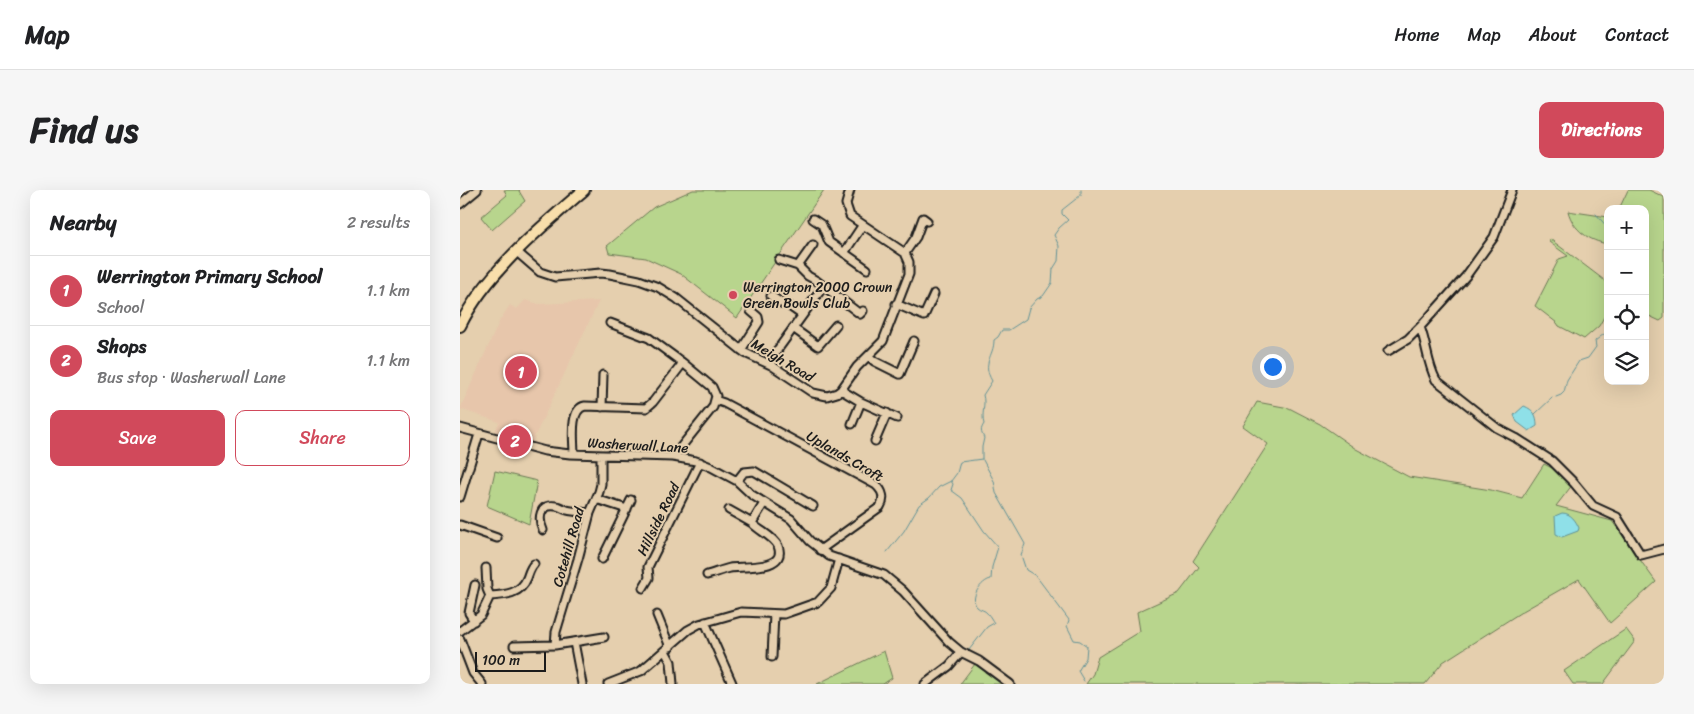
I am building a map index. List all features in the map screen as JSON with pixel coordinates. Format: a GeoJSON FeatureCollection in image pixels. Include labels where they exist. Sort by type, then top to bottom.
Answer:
{"type":"FeatureCollection","features":[{"type":"Feature","properties":{"kind":"highway"},"geometry":{"type":"LineString","coordinates":[[460,326],[483,288],[517,252],[584,190]]}},
{"type":"Feature","properties":{"kind":"street"},"geometry":{"type":"LineString","coordinates":[[460,204],[477,190]]}},
{"type":"Feature","properties":{"kind":"street"},"geometry":{"type":"LineString","coordinates":[[850,190],[846,201],[847,210],[853,219],[905,253],[909,262],[910,274],[896,304],[883,341],[857,367],[841,390],[844,394],[897,418]]}},
{"type":"Feature","properties":{"kind":"street"},"geometry":{"type":"LineString","coordinates":[[1388,351],[1408,339],[1466,276],[1494,237],[1512,190]]}},
{"type":"Feature","properties":{"kind":"street"},"geometry":{"type":"LineString","coordinates":[[905,253],[916,237],[923,218],[927,221]]}},
{"type":"Feature","properties":{"kind":"street"},"geometry":{"type":"LineString","coordinates":[[813,219],[822,225],[829,242],[868,269]]}},
{"type":"Feature","properties":{"kind":"street"},"geometry":{"type":"LineString","coordinates":[[844,253],[862,226]]}},
{"type":"Feature","properties":{"kind":"street"},"geometry":{"type":"LineString","coordinates":[[798,266],[813,244]]}},
{"type":"Feature","properties":{"kind":"street","name":"Meigh Road"},"geometry":{"type":"LineString","coordinates":[[517,252],[540,272],[555,277],[601,273],[620,275],[649,283],[676,298],[741,350],[768,363],[816,394],[831,395],[841,390]]}},
{"type":"Feature","properties":{"kind":"street"},"geometry":{"type":"LineString","coordinates":[[779,260],[798,266],[808,276],[860,314],[863,311]]}},
{"type":"Feature","properties":{"kind":"street"},"geometry":{"type":"LineString","coordinates":[[768,363],[823,287]]}},
{"type":"Feature","properties":{"kind":"street"},"geometry":{"type":"LineString","coordinates":[[896,304],[924,316],[934,294]]}},
{"type":"Feature","properties":{"kind":"street"},"geometry":{"type":"LineString","coordinates":[[771,296],[802,315]]}},
{"type":"Feature","properties":{"kind":"street"},"geometry":{"type":"LineString","coordinates":[[741,350],[759,322],[758,317],[751,311]]}},
{"type":"Feature","properties":{"kind":"street"},"geometry":{"type":"LineString","coordinates":[[610,323],[649,338],[683,363],[712,387],[716,393],[712,406],[673,457]]}},
{"type":"Feature","properties":{"kind":"street"},"geometry":{"type":"LineString","coordinates":[[793,328],[818,346],[836,325]]}},
{"type":"Feature","properties":{"kind":"street"},"geometry":{"type":"LineString","coordinates":[[1420,327],[1427,348],[1431,370],[1436,380],[1497,428],[1552,461],[1593,506],[1617,517],[1641,555],[1664,549]]}},
{"type":"Feature","properties":{"kind":"street"},"geometry":{"type":"LineString","coordinates":[[869,356],[874,362],[900,374],[914,341]]}},
{"type":"Feature","properties":{"kind":"street"},"geometry":{"type":"LineString","coordinates":[[574,454],[576,411],[583,406],[640,409],[649,406],[683,363]]}},
{"type":"Feature","properties":{"kind":"street"},"geometry":{"type":"LineString","coordinates":[[602,407],[603,375]]}},
{"type":"Feature","properties":{"kind":"street","name":"Uplands Croft"},"geometry":{"type":"LineString","coordinates":[[715,400],[815,451],[876,485],[881,491],[883,500],[878,509],[820,550]]}},
{"type":"Feature","properties":{"kind":"street"},"geometry":{"type":"LineString","coordinates":[[852,424],[861,402]]}},
{"type":"Feature","properties":{"kind":"street"},"geometry":{"type":"LineString","coordinates":[[875,441],[887,413]]}},
{"type":"Feature","properties":{"kind":"street","name":"Washerwall Lane"},"geometry":{"type":"LineString","coordinates":[[460,428],[545,451],[574,454],[673,457],[700,462],[737,481],[764,503],[791,519],[820,550],[839,560],[879,572],[893,581],[949,642],[961,652],[980,661],[1010,684]]}},
{"type":"Feature","properties":{"kind":"street"},"geometry":{"type":"LineString","coordinates":[[460,497],[479,434]]}},
{"type":"Feature","properties":{"kind":"street","name":"Cotehill Road"},"geometry":{"type":"LineString","coordinates":[[555,645],[556,632],[590,513],[601,484],[600,455]]}},
{"type":"Feature","properties":{"kind":"street","name":"Hillside Road"},"geometry":{"type":"LineString","coordinates":[[643,588],[649,578],[648,567],[700,462]]}},
{"type":"Feature","properties":{"kind":"street"},"geometry":{"type":"LineString","coordinates":[[737,481],[744,472],[754,471],[813,506]]}},
{"type":"Feature","properties":{"kind":"street"},"geometry":{"type":"LineString","coordinates":[[596,499],[627,509]]}},
{"type":"Feature","properties":{"kind":"street"},"geometry":{"type":"LineString","coordinates":[[602,559],[631,500]]}},
{"type":"Feature","properties":{"kind":"street"},"geometry":{"type":"LineString","coordinates":[[752,523],[764,503]]}},
{"type":"Feature","properties":{"kind":"street"},"geometry":{"type":"LineString","coordinates":[[540,528],[541,512],[550,506],[590,513]]}},
{"type":"Feature","properties":{"kind":"street"},"geometry":{"type":"LineString","coordinates":[[707,575],[730,568],[767,565],[775,560],[779,552],[776,544],[752,523],[729,510]]}},
{"type":"Feature","properties":{"kind":"street"},"geometry":{"type":"LineString","coordinates":[[460,525],[497,538]]}},
{"type":"Feature","properties":{"kind":"street"},"geometry":{"type":"LineString","coordinates":[[608,684],[641,671],[688,630],[705,622],[741,612],[774,614],[794,612],[822,599],[832,584],[839,560]]}},
{"type":"Feature","properties":{"kind":"street"},"geometry":{"type":"LineString","coordinates":[[490,596],[521,589],[531,565]]}},
{"type":"Feature","properties":{"kind":"street"},"geometry":{"type":"LineString","coordinates":[[460,631],[474,621],[484,610],[490,596],[487,589],[489,572]]}},
{"type":"Feature","properties":{"kind":"street"},"geometry":{"type":"LineString","coordinates":[[474,621],[470,611],[475,585]]}},
{"type":"Feature","properties":{"kind":"street"},"geometry":{"type":"LineString","coordinates":[[772,657],[774,614]]}},
{"type":"Feature","properties":{"kind":"street"},"geometry":{"type":"LineString","coordinates":[[657,615],[671,662],[673,684]]}},
{"type":"Feature","properties":{"kind":"street"},"geometry":{"type":"LineString","coordinates":[[705,622],[732,683]]}},
{"type":"Feature","properties":{"kind":"street"},"geometry":{"type":"LineString","coordinates":[[514,646],[555,645],[604,637]]}},
{"type":"Feature","properties":{"kind":"street"},"geometry":{"type":"LineString","coordinates":[[461,642],[473,673],[482,684]]}},
{"type":"Feature","properties":{"kind":"street"},"geometry":{"type":"LineString","coordinates":[[574,642],[582,684]]}},
{"type":"Feature","properties":{"kind":"street"},"geometry":{"type":"LineString","coordinates":[[925,684],[949,666],[961,652]]}},
{"type":"Feature","properties":{"kind":"shaded area"},"geometry":{"type":"Polygon","coordinates":[[[525,300],[539,304],[599,301],[531,444],[494,434],[499,422],[460,409],[500,320],[510,305],[517,309],[525,300]]]}},
{"type":"Feature","properties":{"kind":"green space"},"geometry":{"type":"Polygon","coordinates":[[[504,190],[520,190],[525,201],[492,230],[481,217],[507,195],[504,190]]]}},
{"type":"Feature","properties":{"kind":"green space"},"geometry":{"type":"Polygon","coordinates":[[[693,190],[824,190],[737,318],[681,274],[646,258],[609,253],[607,246],[654,207],[693,190]]]}},
{"type":"Feature","properties":{"kind":"green space"},"geometry":{"type":"Polygon","coordinates":[[[1628,190],[1649,190],[1664,197],[1664,318],[1660,321],[1649,316],[1649,205],[1621,205],[1628,190]]]}},
{"type":"Feature","properties":{"kind":"green space"},"geometry":{"type":"Polygon","coordinates":[[[1568,211],[1604,216],[1604,243],[1583,234],[1570,218],[1568,211]]]}},
{"type":"Feature","properties":{"kind":"green space"},"geometry":{"type":"Polygon","coordinates":[[[1550,239],[1604,280],[1604,317],[1599,326],[1584,339],[1559,326],[1535,306],[1559,259],[1568,256],[1549,242],[1550,239]]]}},
{"type":"Feature","properties":{"kind":"green space"},"geometry":{"type":"Polygon","coordinates":[[[1257,402],[1289,408],[1320,424],[1356,449],[1409,477],[1491,490],[1522,498],[1544,464],[1576,480],[1556,506],[1612,521],[1656,582],[1610,623],[1579,579],[1523,611],[1443,662],[1425,684],[1086,684],[1093,674],[1098,657],[1140,631],[1137,612],[1179,593],[1199,567],[1193,561],[1268,444],[1243,426],[1257,402]]]}},
{"type":"Feature","properties":{"kind":"green space"},"geometry":{"type":"Polygon","coordinates":[[[495,471],[537,481],[529,524],[487,506],[495,471]]]}},
{"type":"Feature","properties":{"kind":"green space"},"geometry":{"type":"Polygon","coordinates":[[[1626,629],[1635,641],[1603,684],[1573,684],[1564,671],[1626,629]]]}},
{"type":"Feature","properties":{"kind":"green space"},"geometry":{"type":"Polygon","coordinates":[[[884,651],[892,678],[883,684],[817,684],[884,651]]]}},
{"type":"Feature","properties":{"kind":"green space"},"geometry":{"type":"Polygon","coordinates":[[[975,664],[1006,684],[960,684],[975,664]]]}},
{"type":"Feature","properties":{"kind":"water"},"geometry":{"type":"Polygon","coordinates":[[[1524,406],[1533,411],[1536,419],[1537,426],[1529,431],[1517,422],[1514,415],[1524,406]]]}},
{"type":"Feature","properties":{"kind":"water"},"geometry":{"type":"Polygon","coordinates":[[[1562,513],[1568,514],[1573,518],[1579,528],[1578,531],[1562,537],[1556,534],[1555,516],[1562,513]]]}},
{"type":"Feature","properties":{"kind":"waterway"},"geometry":{"type":"LineString","coordinates":[[982,459],[984,438],[981,431],[984,424],[983,395],[992,381],[988,364],[994,340],[1002,330],[1009,330],[1026,319],[1029,308],[1037,299],[1043,296],[1052,283],[1053,269],[1058,261],[1059,246],[1054,235],[1068,220],[1062,214],[1062,210],[1081,195],[1081,190]]}},
{"type":"Feature","properties":{"kind":"waterway"},"geometry":{"type":"LineString","coordinates":[[1596,214],[1604,223]]}},
{"type":"Feature","properties":{"kind":"waterway"},"geometry":{"type":"LineString","coordinates":[[1556,397],[1564,392],[1567,380],[1579,361],[1588,358],[1596,347],[1595,341],[1604,334]]}},
{"type":"Feature","properties":{"kind":"waterway"},"geometry":{"type":"LineString","coordinates":[[1535,414],[1552,398]]}},
{"type":"Feature","properties":{"kind":"waterway"},"geometry":{"type":"LineString","coordinates":[[887,552],[904,531],[919,505],[939,487],[951,481],[957,473],[960,462],[982,459]]}},
{"type":"Feature","properties":{"kind":"waterway"},"geometry":{"type":"LineString","coordinates":[[983,460],[994,481],[996,493],[1025,544],[1021,555],[1026,570],[1036,576],[1069,620],[1067,626],[1074,640],[1080,641],[1087,646],[1086,658],[1078,671],[1084,681]]}},
{"type":"Feature","properties":{"kind":"waterway"},"geometry":{"type":"LineString","coordinates":[[951,481],[953,484],[951,490],[962,498],[984,531],[998,547],[992,567],[991,579],[980,586],[974,599],[977,607],[986,612],[994,623],[987,627],[969,650]]}},
{"type":"Feature","properties":{"kind":"place","name":"Werrington 2000 Crown Green Bowls Club"},"geometry":{"type":"Point","coordinates":[733,295]}},
{"type":"Feature","properties":{"kind":"place","name":"Werrington Primary School"},"geometry":{"type":"Point","coordinates":[521,372]}},
{"type":"Feature","properties":{"kind":"place","name":"Shops"},"geometry":{"type":"Point","coordinates":[515,441]}}]}
